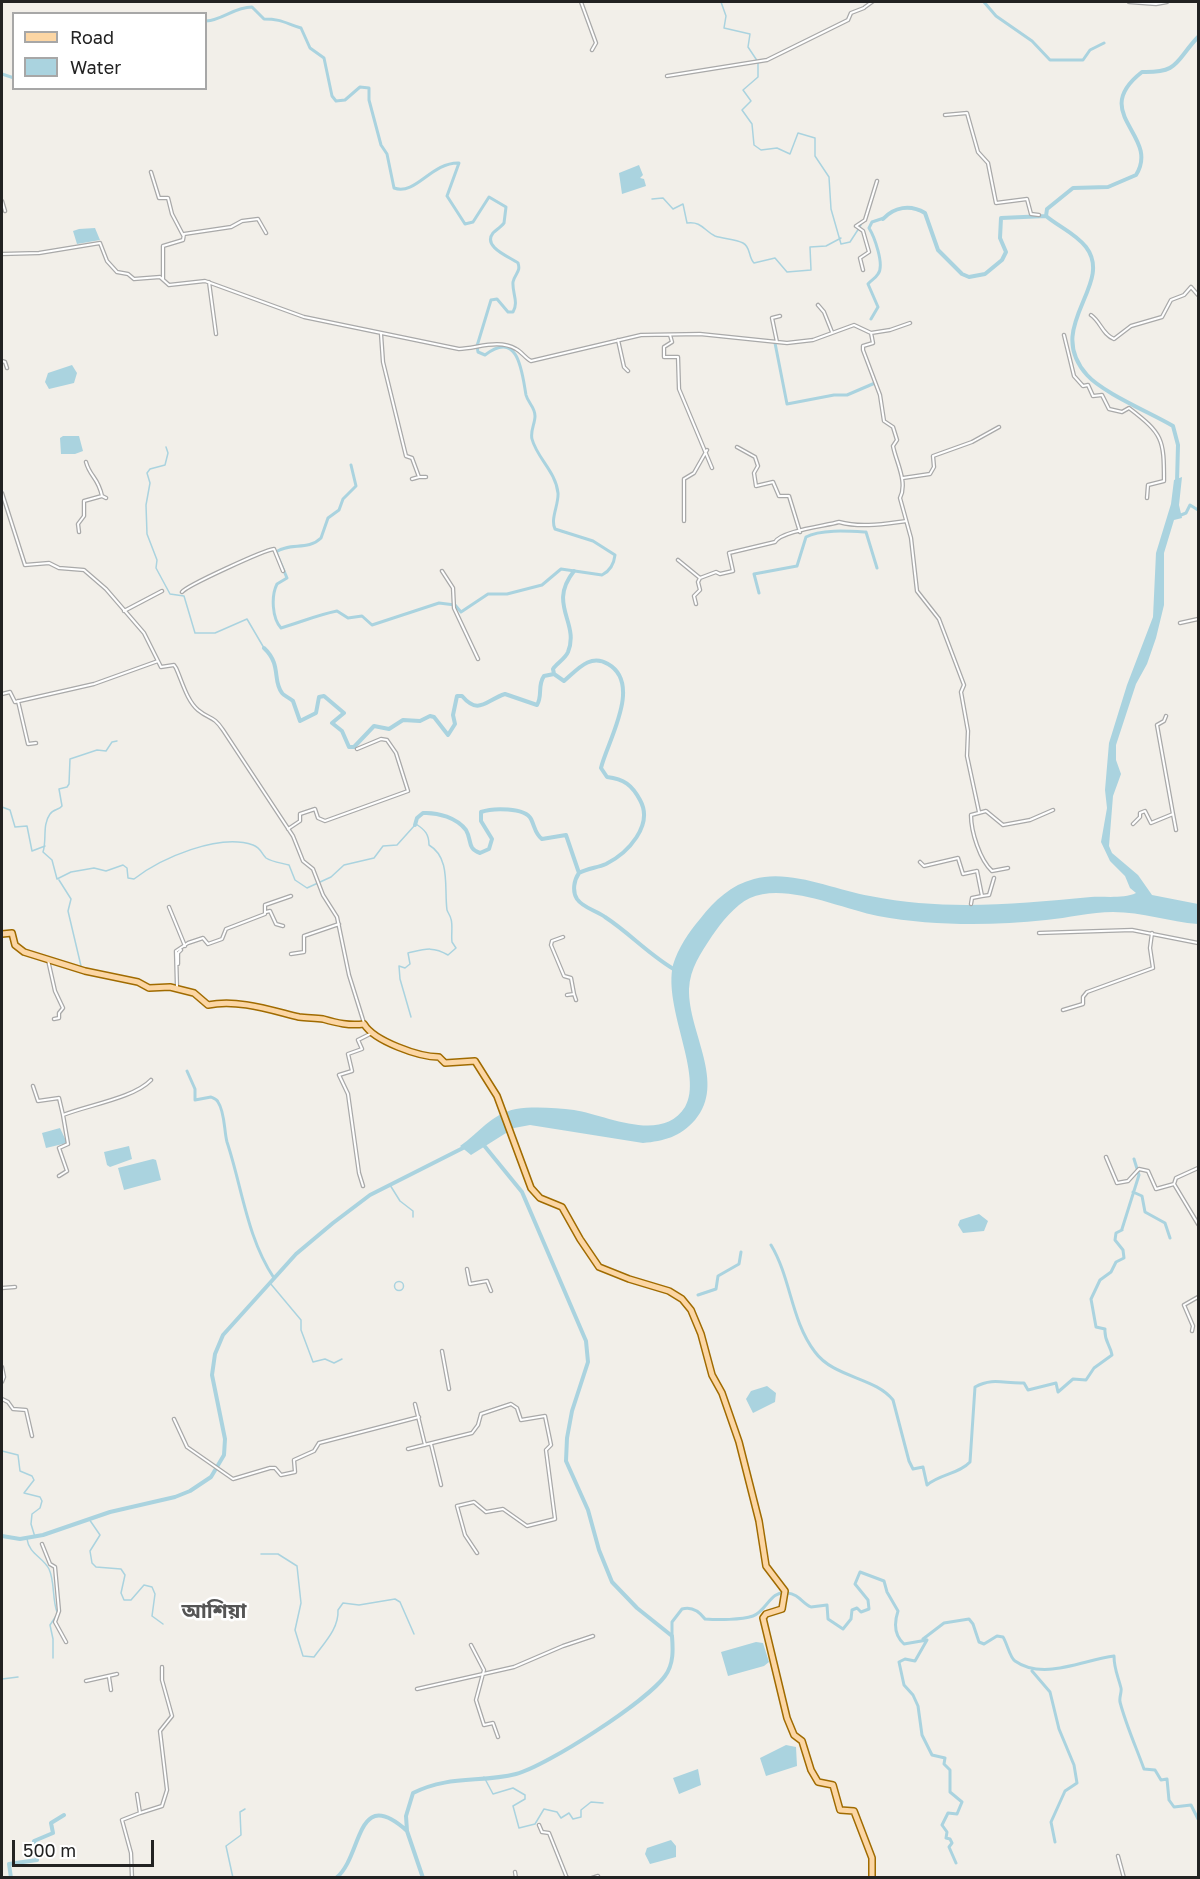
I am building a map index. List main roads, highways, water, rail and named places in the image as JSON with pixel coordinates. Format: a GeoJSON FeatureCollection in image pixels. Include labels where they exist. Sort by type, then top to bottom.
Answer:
{"type":"FeatureCollection","features":[{"type":"Feature","properties":{"kind":"main road"},"geometry":{"type":"LineString","coordinates":[[2,934],[12,933],[18,949],[48,960],[138,982],[149,988],[177,989],[197,994],[208,1005],[229,1003],[254,1008],[267,1007],[334,1023],[364,1024],[370,1034],[423,1056],[439,1057],[445,1063],[475,1061],[497,1096],[531,1188],[540,1198],[562,1207],[599,1266],[629,1279],[669,1291],[682,1299],[691,1310],[701,1334],[712,1375],[722,1393],[739,1442],[759,1521],[766,1566],[785,1591],[782,1609],[769,1612],[764,1618],[787,1718],[794,1735],[802,1741],[811,1770],[818,1782],[833,1785],[840,1810],[854,1811],[872,1858],[872,1878]]}},
{"type":"Feature","properties":{"kind":"water"},"geometry":{"type":"Polygon","coordinates":[[[639,165],[643,175],[640,178],[644,179],[646,186],[622,194],[619,173],[639,165]]]}},
{"type":"Feature","properties":{"kind":"water"},"geometry":{"type":"Polygon","coordinates":[[[95,228],[100,240],[77,244],[73,231],[95,228]]]}},
{"type":"Feature","properties":{"kind":"water"},"geometry":{"type":"Polygon","coordinates":[[[72,365],[77,373],[74,383],[49,389],[45,382],[48,373],[72,365]]]}},
{"type":"Feature","properties":{"kind":"water"},"geometry":{"type":"Polygon","coordinates":[[[79,436],[83,451],[75,454],[61,454],[60,438],[79,436]]]}},
{"type":"Feature","properties":{"kind":"water"},"geometry":{"type":"Polygon","coordinates":[[[1182,477],[1179,505],[1182,518],[1174,520],[1164,553],[1164,605],[1156,638],[1147,664],[1136,684],[1116,745],[1116,760],[1121,774],[1113,796],[1109,846],[1112,853],[1138,875],[1152,895],[1198,904],[1198,924],[1113,912],[1025,922],[941,923],[878,916],[796,895],[764,894],[750,898],[734,910],[712,936],[691,974],[690,1005],[704,1057],[707,1090],[704,1106],[689,1126],[671,1137],[643,1143],[530,1125],[514,1128],[471,1155],[460,1146],[492,1119],[516,1109],[538,1107],[574,1110],[648,1126],[662,1124],[675,1118],[685,1107],[690,1094],[690,1078],[673,1001],[671,982],[673,965],[684,941],[706,912],[724,894],[754,879],[797,878],[898,901],[953,905],[1119,897],[1136,893],[1130,888],[1125,876],[1110,861],[1101,842],[1107,808],[1105,790],[1109,743],[1127,685],[1153,617],[1156,553],[1171,504],[1174,480],[1182,477]]]}},
{"type":"Feature","properties":{"kind":"water"},"geometry":{"type":"Polygon","coordinates":[[[60,1128],[67,1143],[46,1148],[42,1133],[60,1128]]]}},
{"type":"Feature","properties":{"kind":"water"},"geometry":{"type":"Polygon","coordinates":[[[129,1146],[132,1159],[110,1167],[107,1165],[104,1152],[129,1146]]]}},
{"type":"Feature","properties":{"kind":"water"},"geometry":{"type":"Polygon","coordinates":[[[156,1160],[161,1180],[124,1190],[118,1168],[156,1160]]]}},
{"type":"Feature","properties":{"kind":"water"},"geometry":{"type":"Polygon","coordinates":[[[979,1214],[988,1221],[984,1231],[963,1233],[958,1225],[960,1220],[979,1214]]]}},
{"type":"Feature","properties":{"kind":"water"},"geometry":{"type":"Polygon","coordinates":[[[767,1386],[776,1393],[775,1402],[753,1413],[746,1399],[751,1391],[767,1386]]]}},
{"type":"Feature","properties":{"kind":"water"},"geometry":{"type":"Polygon","coordinates":[[[756,1642],[763,1643],[769,1662],[764,1666],[728,1676],[721,1652],[756,1642]]]}},
{"type":"Feature","properties":{"kind":"water"},"geometry":{"type":"Polygon","coordinates":[[[786,1745],[796,1747],[797,1766],[766,1776],[760,1758],[786,1745]]]}},
{"type":"Feature","properties":{"kind":"water"},"geometry":{"type":"Polygon","coordinates":[[[698,1769],[701,1785],[679,1794],[673,1778],[698,1769]]]}},
{"type":"Feature","properties":{"kind":"water"},"geometry":{"type":"Polygon","coordinates":[[[671,1840],[676,1846],[676,1857],[650,1864],[645,1854],[647,1848],[671,1840]]]}},
{"type":"Feature","properties":{"kind":"waterway"},"geometry":{"type":"LineString","coordinates":[[721,2],[726,16],[724,28],[750,34],[748,47],[758,62],[758,77],[743,90],[751,101],[742,110],[752,124],[754,145],[761,150],[777,148],[790,154],[798,133],[815,138],[815,156],[829,177],[831,209],[841,244],[850,242],[861,225]]}},
{"type":"Feature","properties":{"kind":"waterway"},"geometry":{"type":"LineString","coordinates":[[984,2],[996,16],[1032,41],[1050,60],[1083,60],[1090,50],[1104,43]]}},
{"type":"Feature","properties":{"kind":"waterway"},"geometry":{"type":"LineString","coordinates":[[207,21],[252,7],[264,19],[301,28],[310,48],[324,58],[332,96],[336,101],[345,100],[360,87],[369,88],[369,100],[381,145],[387,154],[394,188],[410,187],[440,168],[459,163],[447,196],[465,224],[473,222],[489,197],[506,207],[504,223],[493,233],[491,243],[504,255],[518,263],[518,271],[513,282],[515,308],[513,312],[508,312],[497,299],[491,300],[477,346],[478,352],[485,355],[496,348],[505,347],[512,350],[517,357],[526,395],[535,413],[532,433],[534,446],[557,485],[555,529],[593,541],[615,555],[614,561],[602,575],[561,569],[542,585],[507,594],[488,594],[461,612],[455,605],[439,603],[372,625],[362,616],[348,618],[337,611],[281,628],[274,613],[274,595],[277,584],[287,578],[276,552],[287,547],[305,546],[321,538],[328,518],[339,510],[343,499],[356,486],[351,465]]}},
{"type":"Feature","properties":{"kind":"waterway"},"geometry":{"type":"LineString","coordinates":[[1177,482],[1178,445],[1173,426],[1094,382],[1076,357],[1072,340],[1075,323],[1092,276],[1093,261],[1082,242],[1046,216],[1047,209],[1073,188],[1108,187],[1136,175],[1141,161],[1140,148],[1123,112],[1122,100],[1127,87],[1142,72],[1164,70],[1176,64],[1198,37]]}},
{"type":"Feature","properties":{"kind":"waterway"},"geometry":{"type":"LineString","coordinates":[[2,74],[12,77]]}},
{"type":"Feature","properties":{"kind":"waterway"},"geometry":{"type":"LineString","coordinates":[[652,199],[663,198],[673,209],[683,204],[687,223],[700,225],[715,236],[743,243],[754,263],[775,258],[787,272],[811,270],[810,247],[826,246],[841,238]]}},
{"type":"Feature","properties":{"kind":"waterway"},"geometry":{"type":"LineString","coordinates":[[883,219],[902,208],[914,208],[925,213],[938,250],[962,274],[969,277],[985,274],[1002,260],[1006,252],[1000,238],[1001,218],[1046,216]]}},
{"type":"Feature","properties":{"kind":"waterway"},"geometry":{"type":"LineString","coordinates":[[871,319],[878,307],[868,284],[880,270],[880,258],[869,228],[872,222],[884,218]]}},
{"type":"Feature","properties":{"kind":"waterway"},"geometry":{"type":"LineString","coordinates":[[775,343],[787,404],[834,395],[847,395],[875,383]]}},
{"type":"Feature","properties":{"kind":"waterway"},"geometry":{"type":"LineString","coordinates":[[166,447],[168,453],[165,465],[150,469],[147,473],[150,483],[146,505],[147,534],[157,560],[156,568],[170,594],[184,596],[195,633],[215,633],[247,619],[264,648]]}},
{"type":"Feature","properties":{"kind":"waterway"},"geometry":{"type":"LineString","coordinates":[[1181,515],[1186,513],[1190,505],[1198,510]]}},
{"type":"Feature","properties":{"kind":"waterway"},"geometry":{"type":"LineString","coordinates":[[759,593],[754,574],[797,566],[806,537],[812,534],[835,531],[866,532],[877,568]]}},
{"type":"Feature","properties":{"kind":"waterway"},"geometry":{"type":"LineString","coordinates":[[574,571],[566,583],[563,594],[571,641],[567,654],[553,669],[554,674],[564,681],[584,664],[595,660],[608,664],[618,673],[623,685],[623,699],[601,768],[607,777],[623,781],[634,790],[640,800],[644,819],[636,837],[623,853],[606,864],[579,873],[574,893],[583,905],[602,915],[677,971]]}},
{"type":"Feature","properties":{"kind":"waterway"},"geometry":{"type":"LineString","coordinates":[[264,648],[273,660],[279,688],[293,701],[300,721],[316,713],[319,697],[324,696],[344,713],[332,723],[342,731],[349,747],[354,747],[374,726],[389,729],[403,720],[420,721],[430,716],[434,717],[448,735],[455,724],[453,715],[457,696],[462,696],[468,702],[478,706],[505,694],[537,705],[544,676],[554,674]]}},
{"type":"Feature","properties":{"kind":"waterway"},"geometry":{"type":"LineString","coordinates":[[117,741],[112,742],[106,751],[97,750],[70,759],[69,784],[59,789],[62,806],[50,814],[45,828],[43,852],[52,860],[57,879],[71,872],[94,868],[106,871],[123,865],[127,868],[128,878],[134,879],[159,863],[191,850],[224,842],[239,842],[256,846],[266,858],[289,865],[295,880],[307,888],[331,877],[344,865],[374,858],[383,846],[397,845],[415,825]]}},
{"type":"Feature","properties":{"kind":"waterway"},"geometry":{"type":"LineString","coordinates":[[2,807],[10,810],[15,827],[27,826],[32,851],[45,846]]}},
{"type":"Feature","properties":{"kind":"waterway"},"geometry":{"type":"LineString","coordinates":[[415,825],[417,818],[423,813],[447,817],[458,822],[466,830],[471,847],[480,853],[489,849],[492,839],[481,821],[481,812],[500,809],[522,812],[531,819],[536,833],[542,839],[566,835],[579,873]]}},
{"type":"Feature","properties":{"kind":"waterway"},"geometry":{"type":"LineString","coordinates":[[411,1017],[400,979],[399,966],[405,968],[410,964],[408,953],[429,949],[448,955],[456,948],[452,942],[452,921],[447,910],[444,865],[436,851],[429,845],[426,833],[416,824]]}},
{"type":"Feature","properties":{"kind":"waterway"},"geometry":{"type":"LineString","coordinates":[[59,880],[71,899],[68,911],[81,966]]}},
{"type":"Feature","properties":{"kind":"waterway"},"geometry":{"type":"LineString","coordinates":[[187,1071],[195,1089],[195,1100],[211,1097],[217,1100],[220,1106],[227,1142],[251,1229],[274,1278]]}},
{"type":"Feature","properties":{"kind":"waterway"},"geometry":{"type":"LineString","coordinates":[[423,1878],[407,1831],[406,1816],[413,1793],[426,1787],[452,1781],[516,1774],[550,1759],[618,1716],[655,1687],[670,1667],[673,1646],[672,1636],[637,1608],[612,1582],[599,1550],[588,1510],[566,1461],[572,1411],[588,1362],[586,1341],[522,1192],[482,1143]]}},
{"type":"Feature","properties":{"kind":"waterway"},"geometry":{"type":"LineString","coordinates":[[2,1536],[20,1539],[43,1535],[110,1512],[175,1497],[190,1491],[211,1477],[224,1455],[225,1439],[212,1375],[215,1354],[223,1335],[296,1254],[333,1223],[370,1195],[465,1147]]}},
{"type":"Feature","properties":{"kind":"waterway"},"geometry":{"type":"LineString","coordinates":[[1122,1229],[1139,1175],[1134,1159]]}},
{"type":"Feature","properties":{"kind":"waterway"},"geometry":{"type":"LineString","coordinates":[[390,1185],[400,1201],[413,1211],[413,1217]]}},
{"type":"Feature","properties":{"kind":"waterway"},"geometry":{"type":"LineString","coordinates":[[1133,1192],[1142,1196],[1145,1212],[1165,1223],[1170,1238]]}},
{"type":"Feature","properties":{"kind":"waterway"},"geometry":{"type":"LineString","coordinates":[[771,1245],[783,1271],[807,1340],[823,1361],[843,1373],[876,1386],[893,1400],[909,1461],[913,1469],[923,1467],[927,1485],[970,1462],[975,1387],[988,1382],[1024,1383],[1028,1390],[1056,1383],[1058,1392],[1073,1379],[1086,1380],[1094,1368],[1112,1355],[1105,1337],[1105,1329],[1096,1327],[1091,1299],[1100,1280],[1111,1272],[1116,1262],[1124,1258],[1123,1250],[1115,1240],[1116,1233],[1122,1230]]}},
{"type":"Feature","properties":{"kind":"waterway"},"geometry":{"type":"LineString","coordinates":[[698,1295],[716,1289],[718,1276],[739,1264],[741,1252]]}},
{"type":"Feature","properties":{"kind":"waterway"},"geometry":{"type":"LineString","coordinates":[[399,1282],[403,1286],[399,1290],[395,1286],[399,1282]]}},
{"type":"Feature","properties":{"kind":"waterway"},"geometry":{"type":"LineString","coordinates":[[270,1283],[301,1320],[301,1330],[313,1362],[325,1359],[334,1363],[342,1359]]}},
{"type":"Feature","properties":{"kind":"waterway"},"geometry":{"type":"LineString","coordinates":[[2,1451],[18,1455],[20,1471],[32,1476],[34,1480],[24,1493],[40,1497],[42,1501],[40,1508],[32,1514],[31,1524],[35,1537]]}},
{"type":"Feature","properties":{"kind":"waterway"},"geometry":{"type":"LineString","coordinates":[[89,1519],[100,1535],[90,1551],[92,1563],[96,1567],[121,1569],[125,1575],[121,1593],[124,1600],[131,1600],[144,1585],[152,1587],[155,1594],[152,1616],[163,1624]]}},
{"type":"Feature","properties":{"kind":"waterway"},"geometry":{"type":"LineString","coordinates":[[27,1539],[30,1548],[49,1569],[57,1612]]}},
{"type":"Feature","properties":{"kind":"waterway"},"geometry":{"type":"LineString","coordinates":[[261,1554],[278,1554],[297,1566],[301,1603],[295,1630],[303,1656],[314,1657],[323,1646],[334,1629],[338,1610],[343,1603],[359,1605],[395,1599],[400,1602],[414,1634]]}},
{"type":"Feature","properties":{"kind":"waterway"},"geometry":{"type":"LineString","coordinates":[[672,1636],[672,1622],[682,1609],[695,1610],[705,1619],[742,1618],[758,1613],[772,1598],[781,1593],[795,1595],[811,1607],[827,1605],[828,1619],[843,1629],[851,1619],[852,1610],[857,1608],[861,1612],[869,1609],[868,1600],[855,1584],[860,1572],[884,1581],[887,1592],[898,1611],[896,1620],[898,1637],[904,1644],[927,1640],[915,1661],[905,1659],[899,1662],[904,1685],[913,1695],[918,1706],[922,1735],[932,1755],[945,1758],[944,1764],[950,1770],[950,1792],[962,1802],[957,1814],[948,1813],[942,1825],[947,1832],[946,1838],[952,1843],[949,1847],[956,1863]]}},
{"type":"Feature","properties":{"kind":"waterway"},"geometry":{"type":"LineString","coordinates":[[53,1658],[50,1625],[56,1616]]}},
{"type":"Feature","properties":{"kind":"waterway"},"geometry":{"type":"LineString","coordinates":[[923,1639],[944,1623],[969,1619],[979,1642],[984,1644],[997,1636],[1003,1637],[1013,1659],[1026,1667],[1050,1669],[1114,1656],[1121,1690],[1120,1702],[1144,1769],[1155,1770],[1161,1780],[1167,1779],[1169,1800],[1174,1807],[1191,1805],[1198,1819]]}},
{"type":"Feature","properties":{"kind":"waterway"},"geometry":{"type":"LineString","coordinates":[[1032,1671],[1050,1692],[1059,1729],[1074,1765],[1077,1783],[1065,1791],[1051,1822],[1055,1842]]}},
{"type":"Feature","properties":{"kind":"waterway"},"geometry":{"type":"LineString","coordinates":[[2,1679],[18,1677]]}},
{"type":"Feature","properties":{"kind":"waterway"},"geometry":{"type":"LineString","coordinates":[[484,1777],[493,1794],[513,1788],[525,1795],[525,1799],[513,1806],[519,1828],[535,1824],[544,1809],[557,1812],[561,1818],[569,1813],[573,1819],[581,1817],[581,1810],[591,1802],[603,1803]]}},
{"type":"Feature","properties":{"kind":"waterway"},"geometry":{"type":"LineString","coordinates":[[233,1878],[226,1846],[241,1835],[240,1812],[245,1809]]}},
{"type":"Feature","properties":{"kind":"waterway"},"geometry":{"type":"LineString","coordinates":[[11,1878],[9,1864],[37,1860],[34,1841],[53,1833],[51,1823],[64,1815]]}},
{"type":"Feature","properties":{"kind":"waterway"},"geometry":{"type":"LineString","coordinates":[[336,1878],[345,1868],[362,1829],[369,1820],[378,1816],[390,1819],[407,1831]]}},
{"type":"Feature","properties":{"kind":"district","name":"আশিয়া"},"geometry":{"type":"Point","coordinates":[214,1611]}}]}
